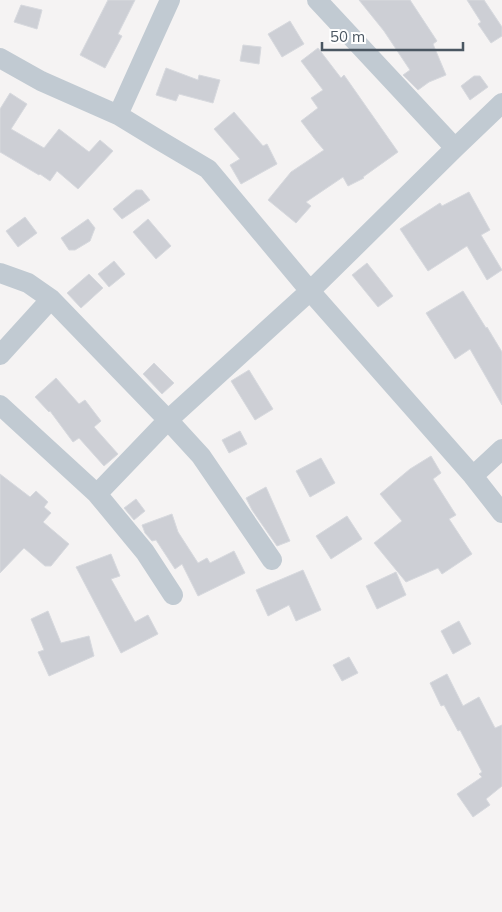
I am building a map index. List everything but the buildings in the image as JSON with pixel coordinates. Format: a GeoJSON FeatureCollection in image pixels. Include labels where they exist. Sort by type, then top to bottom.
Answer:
{"type":"FeatureCollection","features":[{"type":"Feature","properties":{"kind":"street"},"geometry":{"type":"LineString","coordinates":[[118,115],[170,0]]}},
{"type":"Feature","properties":{"kind":"street"},"geometry":{"type":"LineString","coordinates":[[317,0],[455,148]]}},
{"type":"Feature","properties":{"kind":"street"},"geometry":{"type":"LineString","coordinates":[[0,58],[41,81],[118,115],[208,169],[310,291],[473,476],[502,513]]}},
{"type":"Feature","properties":{"kind":"street"},"geometry":{"type":"LineString","coordinates":[[97,494],[168,420],[310,291],[502,103]]}},
{"type":"Feature","properties":{"kind":"street"},"geometry":{"type":"LineString","coordinates":[[0,273],[28,283],[51,299],[168,420],[201,456],[272,560]]}},
{"type":"Feature","properties":{"kind":"street"},"geometry":{"type":"LineString","coordinates":[[0,355],[51,299]]}},
{"type":"Feature","properties":{"kind":"street"},"geometry":{"type":"LineString","coordinates":[[0,405],[97,494],[145,552],[173,595]]}},
{"type":"Feature","properties":{"kind":"street"},"geometry":{"type":"LineString","coordinates":[[473,476],[502,449]]}}]}
